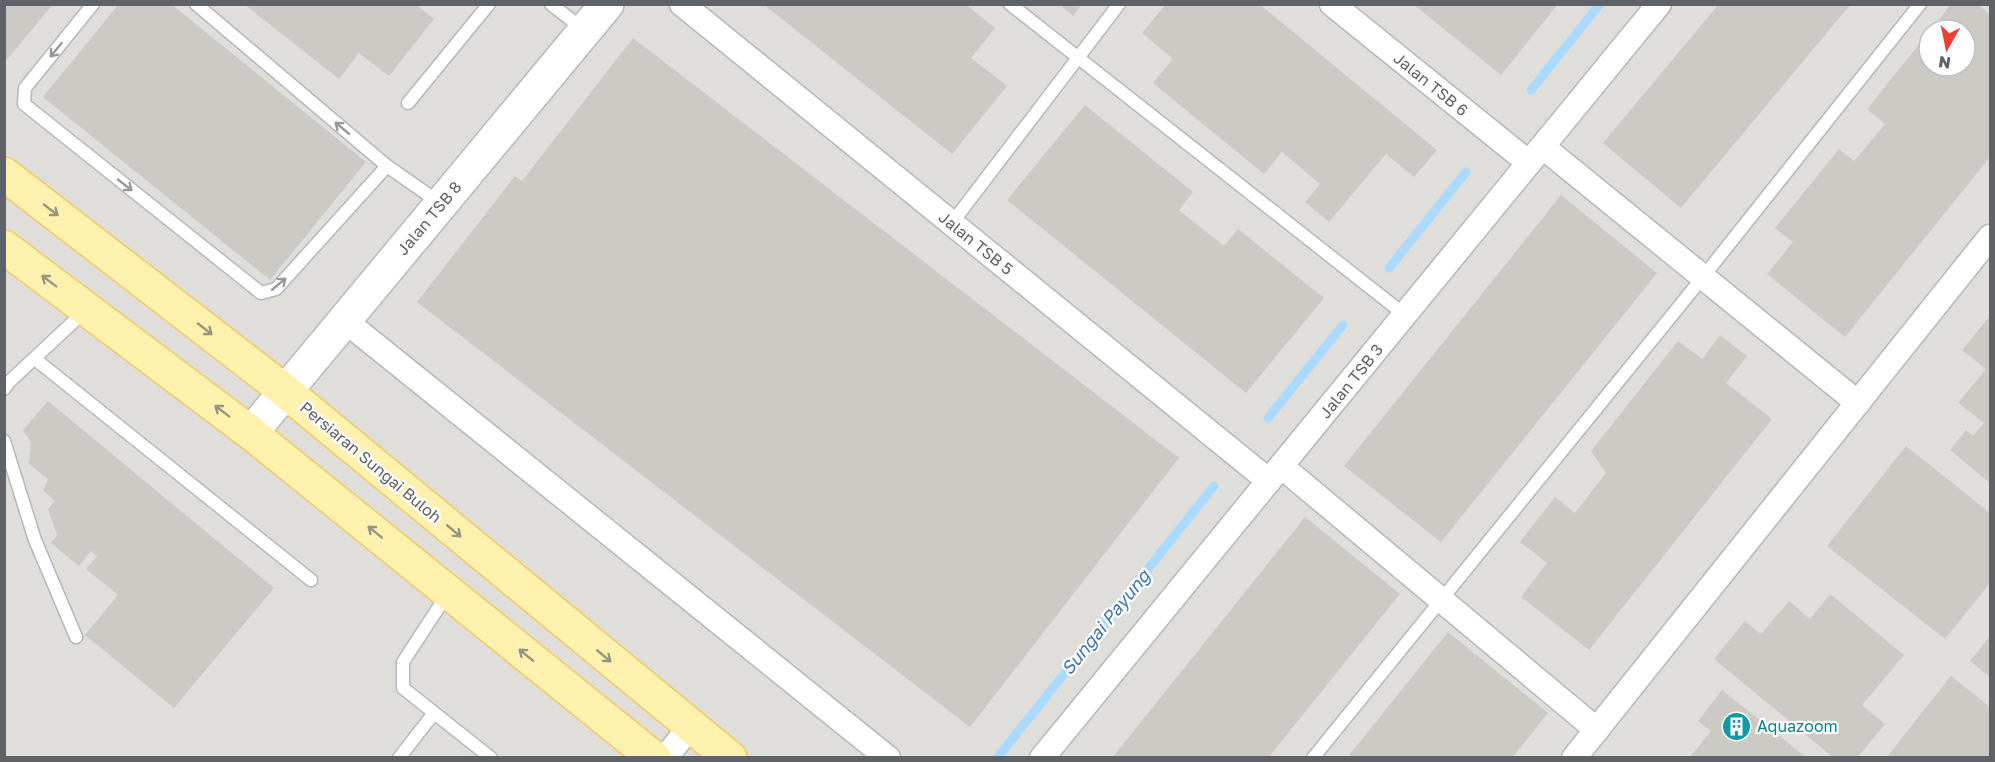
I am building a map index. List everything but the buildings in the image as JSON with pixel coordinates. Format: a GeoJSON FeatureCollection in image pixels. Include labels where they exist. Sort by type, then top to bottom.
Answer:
{"type":"FeatureCollection","features":[{"type":"Feature","properties":{"kind":"main road","name":"Persiaran Sungai Buloh"},"geometry":{"type":"LineString","coordinates":[[4,174],[285,391],[730,758]]}},
{"type":"Feature","properties":{"kind":"main road"},"geometry":{"type":"LineString","coordinates":[[4,247],[251,433],[654,758]]}},
{"type":"Feature","properties":{"kind":"street","name":"Jalan TSB 8"},"geometry":{"type":"LineString","coordinates":[[251,433],[607,4]]}},
{"type":"Feature","properties":{"kind":"street","name":"Jalan TSB 5"},"geometry":{"type":"LineString","coordinates":[[682,4],[952,224],[1442,600],[1597,730]]}},
{"type":"Feature","properties":{"kind":"street","name":"Jalan TSB 6"},"geometry":{"type":"LineString","coordinates":[[1332,4],[1703,277],[1858,403]]}},
{"type":"Feature","properties":{"kind":"street","name":"Jalan TSB 3"},"geometry":{"type":"LineString","coordinates":[[1042,758],[1659,4]]}},
{"type":"Feature","properties":{"kind":"street"},"geometry":{"type":"LineString","coordinates":[[1574,758],[1990,237]]}},
{"type":"Feature","properties":{"kind":"street"},"geometry":{"type":"LineString","coordinates":[[344,320],[888,758]]}},
{"type":"Feature","properties":{"kind":"street"},"geometry":{"type":"LineString","coordinates":[[666,758],[690,727]]}},
{"type":"Feature","properties":{"kind":"lane"},"geometry":{"type":"LineString","coordinates":[[93,4],[25,88],[24,104],[261,292],[276,289],[387,166]]}},
{"type":"Feature","properties":{"kind":"lane"},"geometry":{"type":"LineString","coordinates":[[196,4],[387,166],[441,204]]}},
{"type":"Feature","properties":{"kind":"lane"},"geometry":{"type":"LineString","coordinates":[[408,103],[489,4]]}},
{"type":"Feature","properties":{"kind":"lane"},"geometry":{"type":"LineString","coordinates":[[551,4],[585,31]]}},
{"type":"Feature","properties":{"kind":"lane"},"geometry":{"type":"LineString","coordinates":[[1010,4],[1405,315]]}},
{"type":"Feature","properties":{"kind":"lane"},"geometry":{"type":"LineString","coordinates":[[952,224],[1076,57],[1119,4]]}},
{"type":"Feature","properties":{"kind":"lane"},"geometry":{"type":"LineString","coordinates":[[1313,758],[1703,277],[1920,4]]}},
{"type":"Feature","properties":{"kind":"lane"},"geometry":{"type":"LineString","coordinates":[[4,389],[87,309]]}},
{"type":"Feature","properties":{"kind":"lane"},"geometry":{"type":"LineString","coordinates":[[35,359],[311,580]]}},
{"type":"Feature","properties":{"kind":"lane"},"geometry":{"type":"LineString","coordinates":[[4,441],[36,540],[76,637]]}},
{"type":"Feature","properties":{"kind":"lane"},"geometry":{"type":"LineString","coordinates":[[449,592],[403,662],[404,688],[491,758]]}},
{"type":"Feature","properties":{"kind":"lane"},"geometry":{"type":"LineString","coordinates":[[399,758],[434,713]]}},
{"type":"Feature","properties":{"kind":"shaded area"},"geometry":{"type":"Polygon","coordinates":[[[5,5],[1990,5],[1990,757],[5,757],[5,5]]]}},
{"type":"Feature","properties":{"kind":"waterway","name":"Sungai Payung"},"geometry":{"type":"LineString","coordinates":[[1531,90],[1600,4]]}},
{"type":"Feature","properties":{"kind":"waterway","name":"Sungai Payung"},"geometry":{"type":"LineString","coordinates":[[1389,268],[1466,172]]}},
{"type":"Feature","properties":{"kind":"waterway","name":"Sungai Payung"},"geometry":{"type":"LineString","coordinates":[[1268,418],[1343,325]]}},
{"type":"Feature","properties":{"kind":"waterway","name":"Sungai Payung"},"geometry":{"type":"LineString","coordinates":[[997,758],[1214,486]]}},
{"type":"Feature","properties":{"kind":"place","name":"Aquazoom"},"geometry":{"type":"Point","coordinates":[1736,726]}}]}
